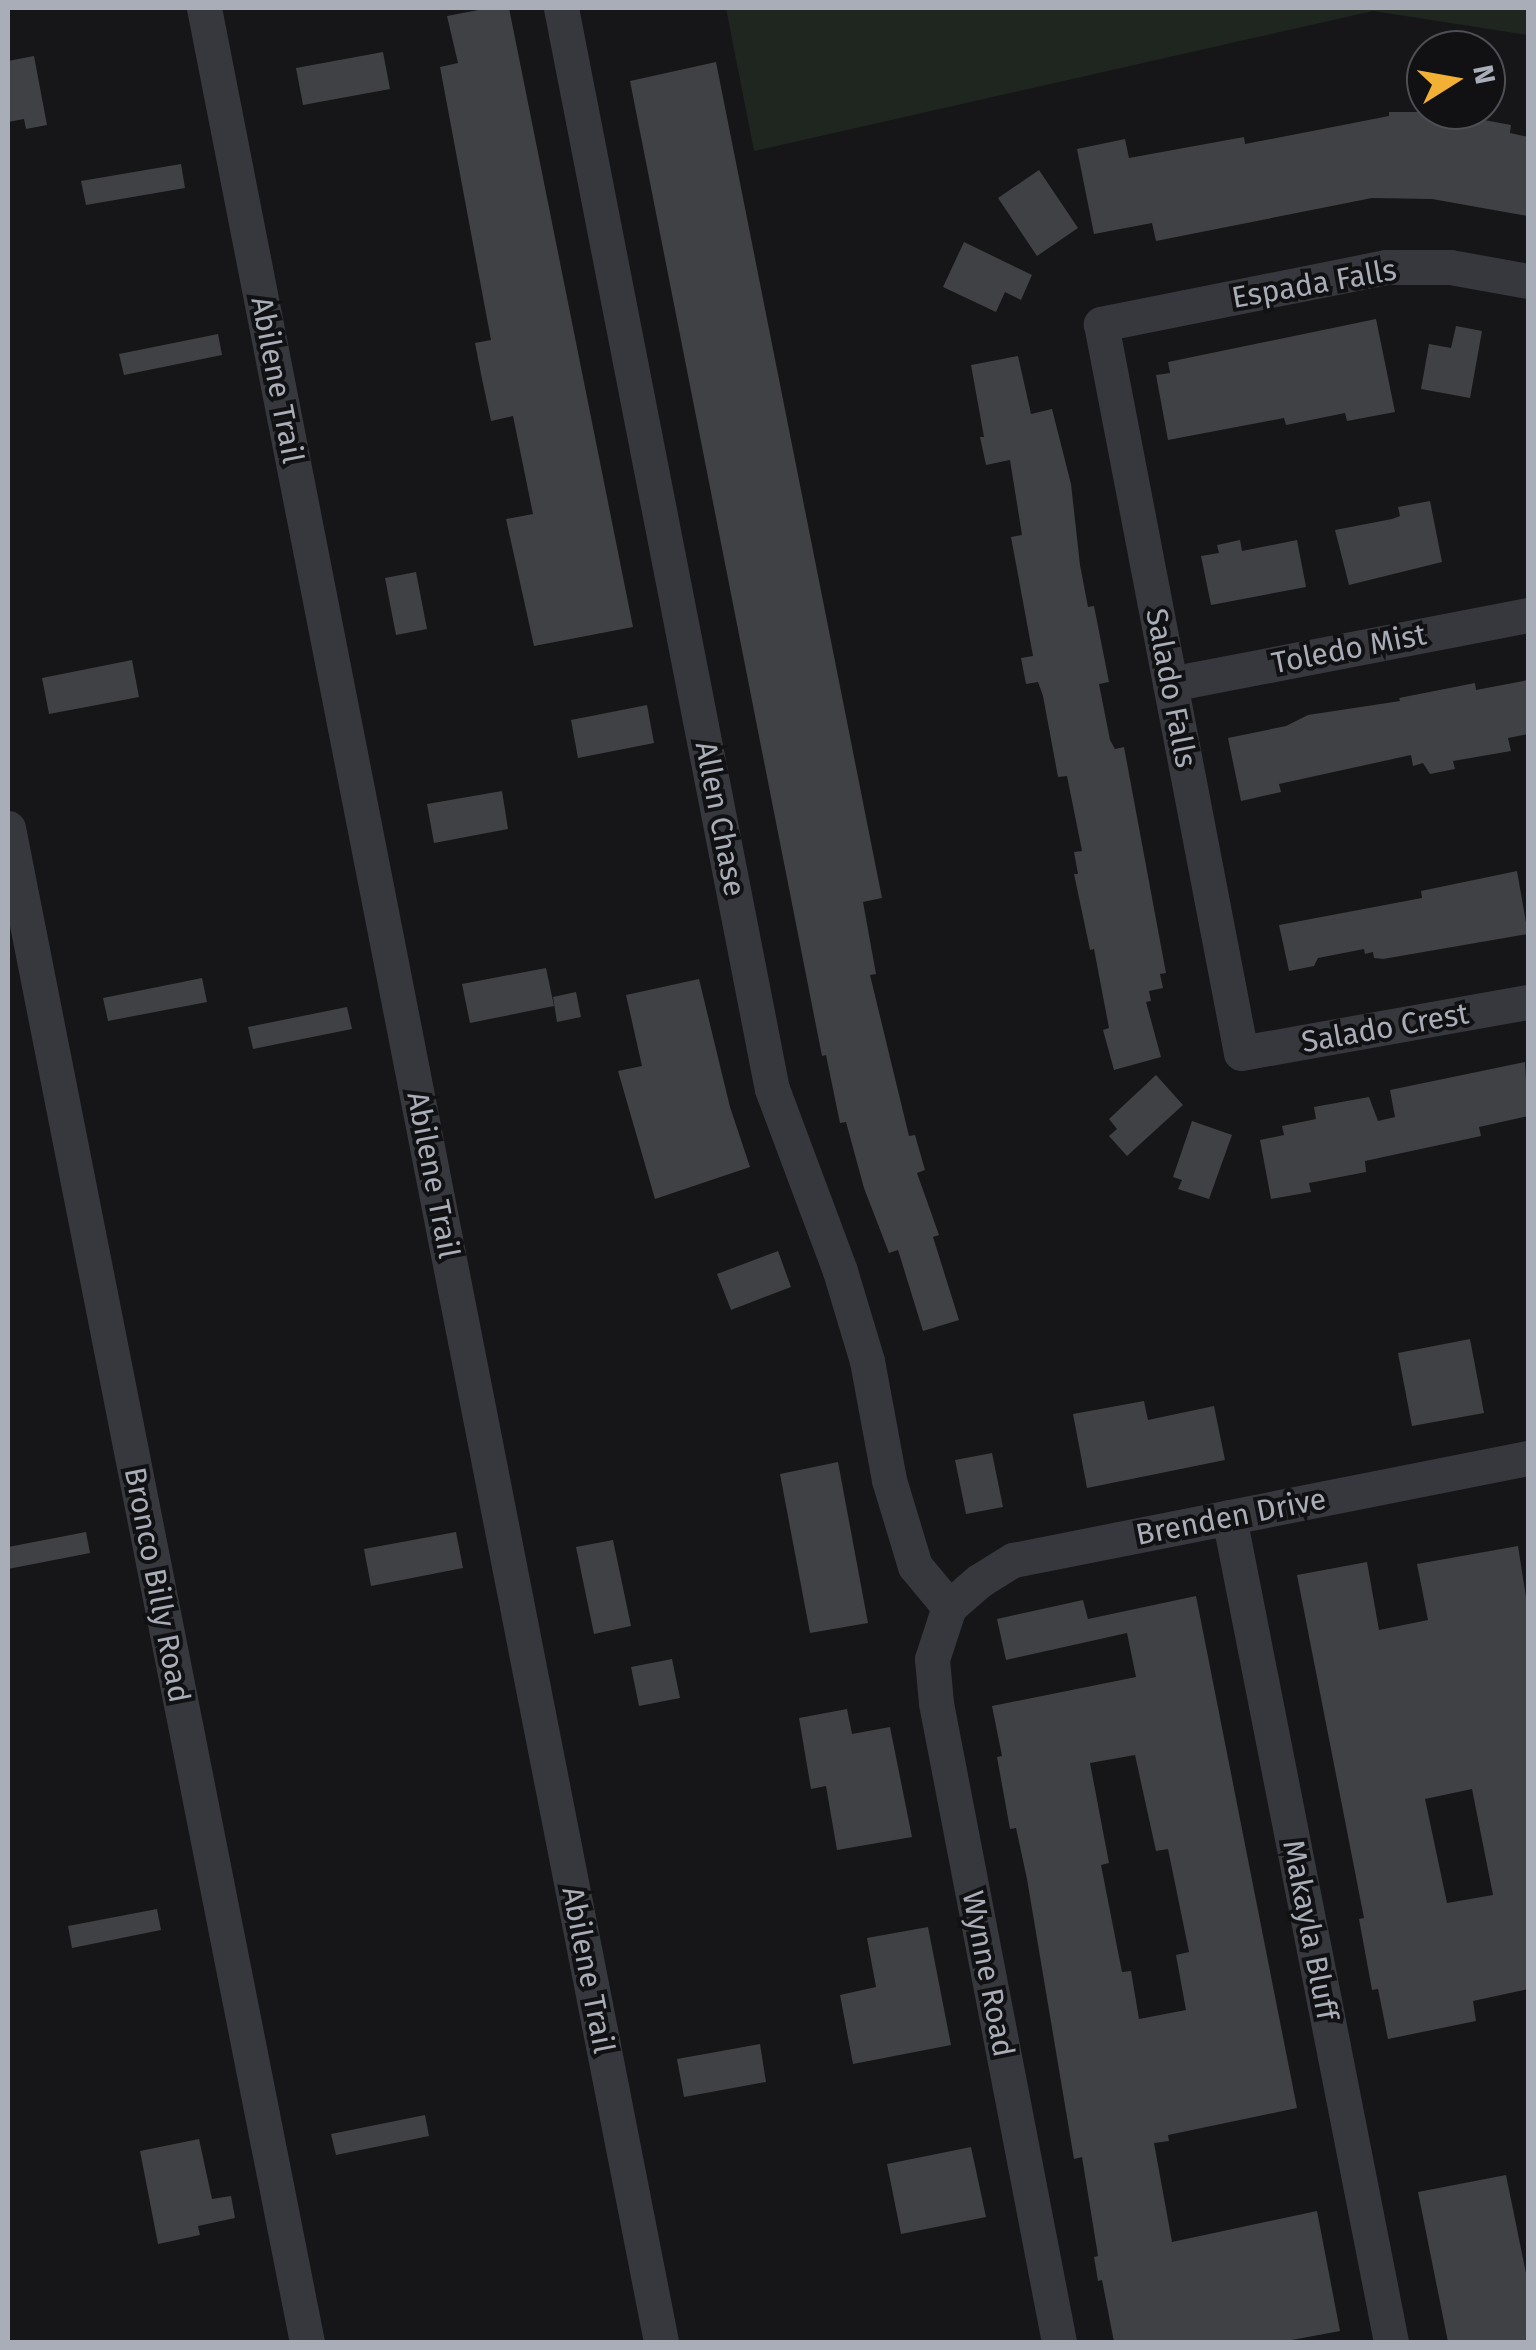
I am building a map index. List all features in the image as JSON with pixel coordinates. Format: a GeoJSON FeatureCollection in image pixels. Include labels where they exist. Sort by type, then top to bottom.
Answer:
{"type":"FeatureCollection","features":[{"type":"Feature","properties":{"kind":"street","name":"Abilene Trail"},"geometry":{"type":"LineString","coordinates":[[204,8],[661,2342]]}},
{"type":"Feature","properties":{"kind":"street","name":"Allen Chase"},"geometry":{"type":"LineString","coordinates":[[561,8],[772,1089],[840,1271],[866,1361],[889,1480],[914,1566],[949,1607]]}},
{"type":"Feature","properties":{"kind":"street","name":"Espada Falls"},"geometry":{"type":"LineString","coordinates":[[1101,324],[1386,267],[1450,267],[1528,281]]}},
{"type":"Feature","properties":{"kind":"street","name":"Salado Falls"},"geometry":{"type":"LineString","coordinates":[[1101,324],[1241,1053]]}},
{"type":"Feature","properties":{"kind":"street","name":"Toledo Mist"},"geometry":{"type":"LineString","coordinates":[[1170,684],[1528,616]]}},
{"type":"Feature","properties":{"kind":"street","name":"Bronco Billy Road"},"geometry":{"type":"LineString","coordinates":[[8,828],[307,2342]]}},
{"type":"Feature","properties":{"kind":"street","name":"Salado Crest"},"geometry":{"type":"LineString","coordinates":[[1241,1053],[1528,1002]]}},
{"type":"Feature","properties":{"kind":"street","name":"Brenden Drive"},"geometry":{"type":"LineString","coordinates":[[949,1607],[1013,1560],[1528,1458]]}},
{"type":"Feature","properties":{"kind":"street","name":"Makayla Bluff"},"geometry":{"type":"LineString","coordinates":[[1229,1518],[1391,2342]]}},
{"type":"Feature","properties":{"kind":"street","name":"Wynne Road"},"geometry":{"type":"LineString","coordinates":[[949,1607],[932,1659],[936,1703],[1059,2342]]}},
{"type":"Feature","properties":{"kind":"shaded area"},"geometry":{"type":"Polygon","coordinates":[[[726,8],[1528,8],[1528,35],[1373,11],[754,151],[726,8]]]}},
{"type":"Feature","properties":{"kind":"building"},"geometry":{"type":"Polygon","coordinates":[[[509,8],[633,627],[534,646],[506,519],[533,514],[513,416],[491,421],[482,379],[475,343],[491,340],[440,67],[458,63],[447,16],[509,8]]]}},
{"type":"Feature","properties":{"kind":"building"},"geometry":{"type":"Polygon","coordinates":[[[383,52],[390,89],[303,105],[296,68],[383,52]]]}},
{"type":"Feature","properties":{"kind":"building"},"geometry":{"type":"Polygon","coordinates":[[[34,56],[47,125],[26,129],[24,119],[8,122],[8,61],[34,56]]]}},
{"type":"Feature","properties":{"kind":"building"},"geometry":{"type":"Polygon","coordinates":[[[716,62],[882,898],[863,902],[876,974],[870,975],[909,1136],[915,1135],[925,1170],[917,1173],[939,1235],[933,1237],[959,1320],[923,1331],[898,1250],[889,1253],[864,1188],[846,1122],[840,1123],[826,1055],[822,1056],[630,81],[716,62]]]}},
{"type":"Feature","properties":{"kind":"building"},"geometry":{"type":"Polygon","coordinates":[[[1389,112],[1406,112],[1406,130],[1506,130],[1506,124],[1511,125],[1510,133],[1528,137],[1528,216],[1432,199],[1372,198],[1156,241],[1152,223],[1094,234],[1077,149],[1125,139],[1129,158],[1244,137],[1245,144],[1389,116],[1389,112]]]}},
{"type":"Feature","properties":{"kind":"building"},"geometry":{"type":"Polygon","coordinates":[[[181,164],[185,188],[86,205],[81,181],[181,164]]]}},
{"type":"Feature","properties":{"kind":"building"},"geometry":{"type":"Polygon","coordinates":[[[1039,170],[1078,228],[1037,256],[998,198],[1039,170]]]}},
{"type":"Feature","properties":{"kind":"building"},"geometry":{"type":"Polygon","coordinates":[[[964,242],[1032,275],[1021,300],[1005,292],[996,312],[943,287],[964,242]]]}},
{"type":"Feature","properties":{"kind":"building"},"geometry":{"type":"Polygon","coordinates":[[[1376,319],[1395,412],[1347,421],[1345,413],[1286,425],[1284,418],[1168,440],[1156,375],[1170,373],[1168,362],[1376,319]]]}},
{"type":"Feature","properties":{"kind":"building"},"geometry":{"type":"Polygon","coordinates":[[[1456,326],[1482,331],[1470,398],[1421,389],[1429,344],[1451,348],[1456,326]]]}},
{"type":"Feature","properties":{"kind":"building"},"geometry":{"type":"Polygon","coordinates":[[[218,334],[222,355],[124,375],[119,354],[218,334]]]}},
{"type":"Feature","properties":{"kind":"building"},"geometry":{"type":"Polygon","coordinates":[[[1018,356],[1031,414],[1052,409],[1071,484],[1088,607],[1094,606],[1109,682],[1099,684],[1110,740],[1115,749],[1124,747],[1166,973],[1160,974],[1163,988],[1149,991],[1151,1001],[1146,1002],[1161,1057],[1114,1070],[1103,1030],[1109,1028],[1094,949],[1090,950],[1074,874],[1078,874],[1074,852],[1082,851],[1067,776],[1058,777],[1043,696],[1038,682],[1026,684],[1021,658],[1033,656],[1011,537],[1022,535],[1010,460],[986,465],[980,437],[984,437],[971,365],[1018,356]]]}},
{"type":"Feature","properties":{"kind":"building"},"geometry":{"type":"Polygon","coordinates":[[[1430,501],[1442,562],[1349,585],[1335,530],[1392,519],[1400,516],[1398,507],[1430,501]]]}},
{"type":"Feature","properties":{"kind":"building"},"geometry":{"type":"Polygon","coordinates":[[[1240,540],[1242,551],[1297,540],[1306,587],[1211,605],[1201,556],[1219,553],[1217,545],[1240,540]]]}},
{"type":"Feature","properties":{"kind":"building"},"geometry":{"type":"Polygon","coordinates":[[[416,572],[427,629],[396,635],[385,578],[416,572]]]}},
{"type":"Feature","properties":{"kind":"building"},"geometry":{"type":"Polygon","coordinates":[[[132,660],[139,697],[49,714],[42,678],[132,660]]]}},
{"type":"Feature","properties":{"kind":"building"},"geometry":{"type":"Polygon","coordinates":[[[1528,680],[1528,734],[1508,738],[1511,751],[1453,761],[1455,769],[1430,774],[1423,763],[1413,766],[1411,755],[1279,784],[1281,792],[1241,801],[1228,738],[1286,726],[1308,715],[1400,701],[1399,698],[1475,683],[1476,690],[1528,680]]]}},
{"type":"Feature","properties":{"kind":"building"},"geometry":{"type":"Polygon","coordinates":[[[647,705],[654,743],[578,758],[571,720],[647,705]]]}},
{"type":"Feature","properties":{"kind":"building"},"geometry":{"type":"Polygon","coordinates":[[[502,791],[508,829],[434,843],[427,804],[502,791]]]}},
{"type":"Feature","properties":{"kind":"building"},"geometry":{"type":"Polygon","coordinates":[[[1517,871],[1528,934],[1383,959],[1374,958],[1373,952],[1365,954],[1364,949],[1318,958],[1314,966],[1289,971],[1279,925],[1422,898],[1421,891],[1517,871]]]}},
{"type":"Feature","properties":{"kind":"building"},"geometry":{"type":"Polygon","coordinates":[[[546,968],[554,1006],[470,1023],[462,984],[546,968]]]}},
{"type":"Feature","properties":{"kind":"building"},"geometry":{"type":"Polygon","coordinates":[[[202,978],[207,1002],[108,1021],[103,998],[202,978]]]}},
{"type":"Feature","properties":{"kind":"building"},"geometry":{"type":"Polygon","coordinates":[[[699,979],[730,1107],[750,1167],[655,1199],[618,1071],[642,1066],[626,995],[699,979]]]}},
{"type":"Feature","properties":{"kind":"building"},"geometry":{"type":"Polygon","coordinates":[[[576,992],[581,1017],[557,1022],[553,997],[576,992]]]}},
{"type":"Feature","properties":{"kind":"building"},"geometry":{"type":"Polygon","coordinates":[[[347,1007],[352,1029],[253,1049],[248,1027],[347,1007]]]}},
{"type":"Feature","properties":{"kind":"building"},"geometry":{"type":"Polygon","coordinates":[[[1525,1062],[1528,1116],[1479,1127],[1481,1136],[1365,1161],[1366,1172],[1309,1183],[1311,1192],[1271,1199],[1260,1140],[1284,1135],[1282,1126],[1316,1119],[1314,1107],[1369,1097],[1378,1121],[1395,1117],[1390,1090],[1525,1062]]]}},
{"type":"Feature","properties":{"kind":"building"},"geometry":{"type":"Polygon","coordinates":[[[1156,1075],[1183,1105],[1127,1156],[1109,1136],[1117,1129],[1109,1119],[1156,1075]]]}},
{"type":"Feature","properties":{"kind":"building"},"geometry":{"type":"Polygon","coordinates":[[[1192,1121],[1232,1135],[1209,1199],[1178,1189],[1182,1180],[1173,1177],[1192,1121]]]}},
{"type":"Feature","properties":{"kind":"building"},"geometry":{"type":"Polygon","coordinates":[[[778,1251],[791,1287],[731,1310],[717,1274],[778,1251]]]}},
{"type":"Feature","properties":{"kind":"building"},"geometry":{"type":"Polygon","coordinates":[[[1470,1339],[1484,1413],[1412,1426],[1398,1353],[1470,1339]]]}},
{"type":"Feature","properties":{"kind":"building"},"geometry":{"type":"Polygon","coordinates":[[[1144,1401],[1148,1420],[1214,1406],[1225,1460],[1087,1488],[1073,1414],[1144,1401]]]}},
{"type":"Feature","properties":{"kind":"building"},"geometry":{"type":"Polygon","coordinates":[[[992,1453],[1003,1507],[966,1514],[955,1460],[992,1453]]]}},
{"type":"Feature","properties":{"kind":"building"},"geometry":{"type":"Polygon","coordinates":[[[838,1462],[868,1623],[810,1633],[780,1474],[838,1462]]]}},
{"type":"Feature","properties":{"kind":"building"},"geometry":{"type":"Polygon","coordinates":[[[86,1532],[90,1553],[8,1569],[8,1547],[86,1532]]]}},
{"type":"Feature","properties":{"kind":"building"},"geometry":{"type":"Polygon","coordinates":[[[456,1532],[463,1568],[371,1586],[364,1549],[456,1532]]]}},
{"type":"Feature","properties":{"kind":"building"},"geometry":{"type":"Polygon","coordinates":[[[613,1540],[631,1626],[594,1634],[576,1547],[613,1540]]]}},
{"type":"Feature","properties":{"kind":"building"},"geometry":{"type":"Polygon","coordinates":[[[1518,1546],[1528,1610],[1528,1989],[1473,2001],[1476,2021],[1388,2039],[1378,1989],[1372,1990],[1359,1919],[1364,1918],[1297,1575],[1367,1562],[1379,1630],[1428,1620],[1417,1564],[1518,1546]],[[1472,1789],[1425,1799],[1447,1903],[1493,1895],[1472,1789]]]}},
{"type":"Feature","properties":{"kind":"building"},"geometry":{"type":"Polygon","coordinates":[[[1196,1596],[1297,2108],[1168,2135],[1169,2141],[1154,2143],[1172,2242],[1317,2211],[1340,2331],[1281,2342],[1114,2342],[1102,2280],[1098,2281],[1094,2257],[1098,2256],[1082,2157],[1074,2159],[1027,1879],[1016,1828],[1010,1829],[992,1706],[1136,1677],[1127,1633],[1006,1660],[997,1619],[1083,1600],[1088,1619],[1196,1596]],[[1135,1755],[1090,1763],[1109,1863],[1101,1865],[1122,1972],[1131,1971],[1139,2019],[1186,2010],[1176,1955],[1189,1952],[1168,1849],[1156,1851],[1135,1755]]]}},
{"type":"Feature","properties":{"kind":"building"},"geometry":{"type":"Polygon","coordinates":[[[672,1659],[680,1698],[639,1706],[631,1667],[672,1659]]]}},
{"type":"Feature","properties":{"kind":"building"},"geometry":{"type":"Polygon","coordinates":[[[847,1709],[852,1734],[890,1727],[912,1837],[837,1850],[826,1786],[811,1789],[799,1718],[847,1709]]]}},
{"type":"Feature","properties":{"kind":"building"},"geometry":{"type":"Polygon","coordinates":[[[157,1909],[161,1930],[72,1948],[68,1926],[157,1909]]]}},
{"type":"Feature","properties":{"kind":"building"},"geometry":{"type":"Polygon","coordinates":[[[928,1927],[951,2045],[853,2064],[840,1995],[876,1987],[867,1938],[928,1927]]]}},
{"type":"Feature","properties":{"kind":"building"},"geometry":{"type":"Polygon","coordinates":[[[760,2044],[766,2082],[684,2097],[677,2059],[760,2044]]]}},
{"type":"Feature","properties":{"kind":"building"},"geometry":{"type":"Polygon","coordinates":[[[425,2115],[429,2136],[336,2155],[331,2134],[425,2115]]]}},
{"type":"Feature","properties":{"kind":"building"},"geometry":{"type":"Polygon","coordinates":[[[199,2139],[212,2199],[231,2196],[235,2218],[198,2226],[200,2235],[158,2244],[140,2151],[199,2139]]]}},
{"type":"Feature","properties":{"kind":"building"},"geometry":{"type":"Polygon","coordinates":[[[971,2147],[986,2217],[901,2234],[887,2164],[971,2147]]]}},
{"type":"Feature","properties":{"kind":"building"},"geometry":{"type":"Polygon","coordinates":[[[1506,2175],[1528,2283],[1528,2342],[1448,2342],[1418,2192],[1506,2175]]]}}]}
